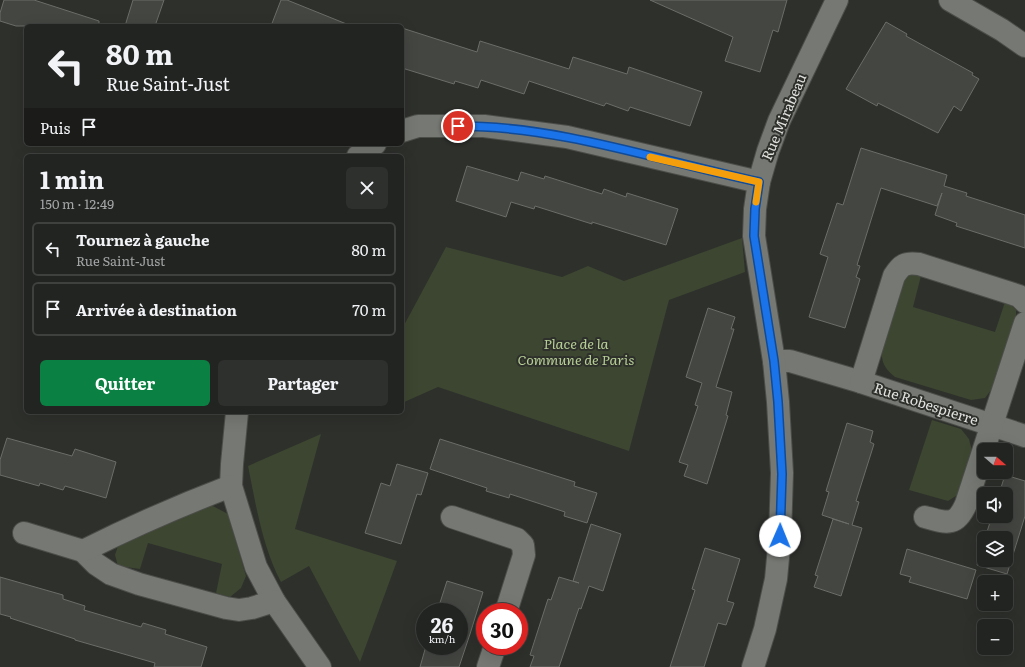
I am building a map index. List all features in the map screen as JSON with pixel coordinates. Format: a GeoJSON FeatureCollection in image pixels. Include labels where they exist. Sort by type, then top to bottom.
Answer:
{"type":"FeatureCollection","features":[{"type":"Feature","properties":{"kind":"street","name":"Rue Mirabeau"},"geometry":{"type":"LineString","coordinates":[[753,667],[765,629],[776,578],[780,536],[782,474],[774,361],[754,236],[755,209],[759,182],[779,121],[837,0]]}},
{"type":"Feature","properties":{"kind":"street"},"geometry":{"type":"LineString","coordinates":[[950,0],[1024,43]]}},
{"type":"Feature","properties":{"kind":"street"},"geometry":{"type":"LineString","coordinates":[[404,130],[418,126],[484,126],[567,137],[759,182]]}},
{"type":"Feature","properties":{"kind":"street"},"geometry":{"type":"LineString","coordinates":[[361,154],[373,146]]}},
{"type":"Feature","properties":{"kind":"street","name":"Rue Robespierre"},"geometry":{"type":"LineString","coordinates":[[861,382],[894,276],[903,264],[918,264],[1019,296],[1025,302]]}},
{"type":"Feature","properties":{"kind":"street","name":"Rue Robespierre"},"geometry":{"type":"LineString","coordinates":[[925,517],[941,522],[949,522],[956,520],[962,513],[1025,323]]}},
{"type":"Feature","properties":{"kind":"street","name":"Rue Robespierre"},"geometry":{"type":"LineString","coordinates":[[774,361],[790,361],[861,382],[1025,436]]}},
{"type":"Feature","properties":{"kind":"street"},"geometry":{"type":"LineString","coordinates":[[237,414],[231,486],[256,567],[274,601],[320,667]]}},
{"type":"Feature","properties":{"kind":"street"},"geometry":{"type":"LineString","coordinates":[[83,551],[115,535],[231,486]]}},
{"type":"Feature","properties":{"kind":"street"},"geometry":{"type":"LineString","coordinates":[[452,517],[517,539],[523,545],[524,556],[509,603]]}},
{"type":"Feature","properties":{"kind":"street"},"geometry":{"type":"LineString","coordinates":[[24,533],[83,551],[96,564],[111,574],[139,584],[219,606],[239,610],[252,608],[274,601]]}},
{"type":"Feature","properties":{"kind":"street"},"geometry":{"type":"LineString","coordinates":[[488,667],[492,655]]}},
{"type":"Feature","properties":{"kind":"green space","name":"Place de la Commune de Paris"},"geometry":{"type":"Polygon","coordinates":[[[742,238],[745,272],[669,300],[629,451],[438,387],[404,402],[404,325],[446,247],[562,277],[588,266],[624,281],[742,238]]]}},
{"type":"Feature","properties":{"kind":"green space"},"geometry":{"type":"Polygon","coordinates":[[[913,274],[921,276],[913,307],[995,332],[1005,302],[1016,310],[1016,319],[994,386],[985,398],[971,400],[895,377],[886,368],[882,358],[882,349],[904,279],[908,275],[913,274]]]}},
{"type":"Feature","properties":{"kind":"green space"},"geometry":{"type":"Polygon","coordinates":[[[932,420],[961,429],[969,439],[973,455],[959,494],[948,501],[909,490],[932,420]]]}},
{"type":"Feature","properties":{"kind":"green space"},"geometry":{"type":"Polygon","coordinates":[[[321,434],[295,529],[397,561],[360,662],[309,566],[281,582],[274,568],[264,540],[248,466],[321,434]]]}},
{"type":"Feature","properties":{"kind":"green space"},"geometry":{"type":"Polygon","coordinates":[[[211,505],[228,514],[246,576],[241,588],[230,597],[216,593],[222,564],[148,543],[140,569],[118,566],[115,555],[119,543],[211,505]]]}},
{"type":"Feature","properties":{"kind":"building"},"geometry":{"type":"Polygon","coordinates":[[[4,0],[34,0],[99,21],[99,24],[24,24],[24,26],[16,26],[0,21],[0,13],[4,0]]]}},
{"type":"Feature","properties":{"kind":"building"},"geometry":{"type":"Polygon","coordinates":[[[133,0],[164,0],[156,24],[126,24],[133,0]]]}},
{"type":"Feature","properties":{"kind":"building"},"geometry":{"type":"Polygon","coordinates":[[[281,0],[287,0],[347,24],[272,24],[281,0]]]}},
{"type":"Feature","properties":{"kind":"building"},"geometry":{"type":"Polygon","coordinates":[[[650,0],[787,0],[778,32],[773,30],[760,72],[725,61],[733,37],[650,0]]]}},
{"type":"Feature","properties":{"kind":"building"},"geometry":{"type":"Polygon","coordinates":[[[886,22],[907,34],[906,36],[973,73],[972,75],[979,79],[961,111],[954,106],[938,133],[878,103],[877,106],[846,89],[886,22]]]}},
{"type":"Feature","properties":{"kind":"building"},"geometry":{"type":"Polygon","coordinates":[[[404,29],[477,52],[480,41],[569,69],[573,57],[627,74],[629,67],[702,92],[690,126],[630,107],[628,111],[606,103],[604,106],[529,81],[524,94],[481,80],[478,88],[455,81],[454,84],[404,69],[404,29]]]}},
{"type":"Feature","properties":{"kind":"building"},"geometry":{"type":"Polygon","coordinates":[[[861,148],[947,175],[944,186],[967,193],[966,196],[1025,215],[1025,248],[956,226],[957,223],[935,215],[942,193],[937,206],[881,188],[857,265],[860,266],[856,277],[860,279],[845,328],[809,317],[828,257],[820,254],[837,203],[843,205],[861,148]]]}},
{"type":"Feature","properties":{"kind":"building"},"geometry":{"type":"Polygon","coordinates":[[[467,166],[518,181],[521,172],[544,179],[545,176],[602,194],[604,189],[626,197],[627,193],[678,209],[666,245],[535,206],[534,209],[511,202],[506,217],[456,201],[467,166]]]}},
{"type":"Feature","properties":{"kind":"building"},"geometry":{"type":"Polygon","coordinates":[[[708,308],[735,317],[731,329],[734,329],[716,387],[732,392],[726,415],[728,416],[707,484],[684,476],[688,465],[679,462],[698,406],[695,405],[702,383],[686,377],[708,308]]]}},
{"type":"Feature","properties":{"kind":"building"},"geometry":{"type":"Polygon","coordinates":[[[847,423],[873,431],[870,442],[874,444],[856,501],[859,502],[852,525],[862,528],[841,596],[814,587],[818,576],[815,575],[833,519],[849,524],[822,515],[829,492],[826,491],[847,423]]]}},
{"type":"Feature","properties":{"kind":"building"},"geometry":{"type":"Polygon","coordinates":[[[7,438],[72,456],[75,449],[116,462],[106,498],[65,486],[63,490],[40,483],[39,486],[0,475],[0,460],[7,438]]]}},
{"type":"Feature","properties":{"kind":"building"},"geometry":{"type":"Polygon","coordinates":[[[440,439],[575,482],[574,486],[597,493],[587,523],[564,516],[565,512],[510,494],[509,498],[486,491],[487,488],[430,469],[440,439]]]}},
{"type":"Feature","properties":{"kind":"building"},"geometry":{"type":"Polygon","coordinates":[[[397,464],[428,473],[421,495],[417,494],[401,544],[365,533],[381,483],[390,486],[397,464]]]}},
{"type":"Feature","properties":{"kind":"building"},"geometry":{"type":"Polygon","coordinates":[[[1013,477],[1025,481],[1025,516],[1013,555],[1013,531],[987,531],[990,523],[1013,523],[1013,487],[1001,487],[1004,479],[1013,479],[1013,477]]]}},
{"type":"Feature","properties":{"kind":"building"},"geometry":{"type":"Polygon","coordinates":[[[591,524],[621,534],[603,591],[589,586],[581,609],[579,608],[559,667],[530,667],[534,656],[530,655],[548,599],[551,600],[559,577],[579,583],[573,581],[591,524]]]}},
{"type":"Feature","properties":{"kind":"building"},"geometry":{"type":"Polygon","coordinates":[[[705,548],[740,559],[727,601],[734,603],[726,625],[718,623],[704,667],[670,667],[695,590],[692,589],[705,548]]]}},
{"type":"Feature","properties":{"kind":"building"},"geometry":{"type":"Polygon","coordinates":[[[907,549],[976,570],[967,599],[909,582],[911,577],[900,574],[907,549]]]}},
{"type":"Feature","properties":{"kind":"building"},"geometry":{"type":"Polygon","coordinates":[[[984,567],[1009,567],[1007,574],[984,567]]]}},
{"type":"Feature","properties":{"kind":"building"},"geometry":{"type":"Polygon","coordinates":[[[0,577],[63,595],[63,599],[85,606],[84,610],[141,627],[143,623],[166,630],[165,634],[207,647],[201,667],[154,667],[155,663],[75,640],[0,614],[0,577]]]}},
{"type":"Feature","properties":{"kind":"building"},"geometry":{"type":"Polygon","coordinates":[[[447,581],[483,592],[480,603],[476,603],[476,615],[468,640],[468,603],[440,603],[447,581]]]}},
{"type":"Feature","properties":{"kind":"building"},"geometry":{"type":"Polygon","coordinates":[[[423,655],[463,655],[459,667],[420,667],[423,655]]]}},
{"type":"Feature","properties":{"kind":"slow traffic"},"geometry":{"type":"LineString","coordinates":[[650,157],[759,182],[756,202]]}},
{"type":"Feature","properties":{"kind":"route"},"geometry":{"type":"LineString","coordinates":[[458,126],[484,126],[567,137],[759,182],[755,209],[754,236],[774,361],[778,402],[782,474],[780,536]]}}]}
